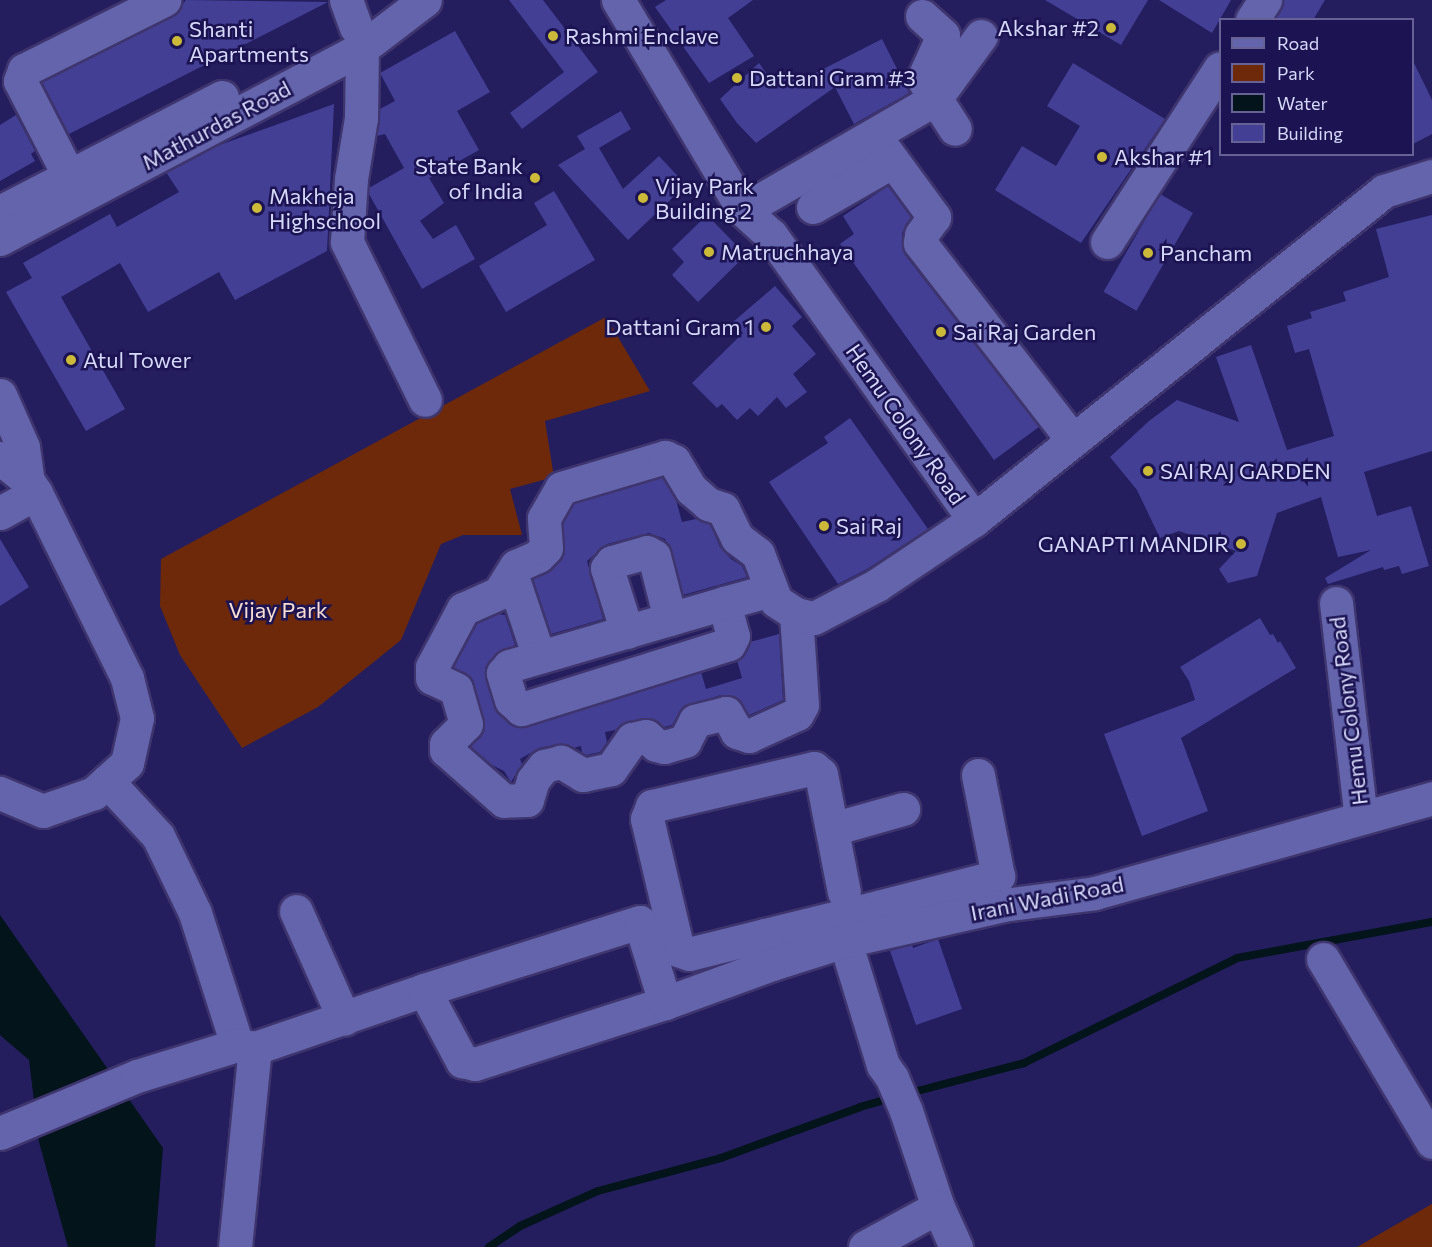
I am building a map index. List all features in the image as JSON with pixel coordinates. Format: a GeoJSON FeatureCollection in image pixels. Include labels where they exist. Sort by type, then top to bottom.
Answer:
{"type":"FeatureCollection","features":[{"type":"Feature","properties":{"kind":"street"},"geometry":{"type":"LineString","coordinates":[[69,176],[20,81],[24,70],[164,0]]}},
{"type":"Feature","properties":{"kind":"street"},"geometry":{"type":"LineString","coordinates":[[0,212],[354,25],[392,0]]}},
{"type":"Feature","properties":{"kind":"street","name":"Mathurdas Road"},"geometry":{"type":"LineString","coordinates":[[0,239],[354,25],[425,0]]}},
{"type":"Feature","properties":{"kind":"street","name":"Hemu Colony Road"},"geometry":{"type":"LineString","coordinates":[[618,0],[743,210],[771,234],[974,520],[1384,191],[1432,176]]}},
{"type":"Feature","properties":{"kind":"street"},"geometry":{"type":"LineString","coordinates":[[1253,18],[1265,0]]}},
{"type":"Feature","properties":{"kind":"street"},"geometry":{"type":"LineString","coordinates":[[922,16],[943,35],[923,79],[955,129]]}},
{"type":"Feature","properties":{"kind":"street"},"geometry":{"type":"LineString","coordinates":[[354,25],[361,118],[351,179],[347,242],[425,400]]}},
{"type":"Feature","properties":{"kind":"street"},"geometry":{"type":"LineString","coordinates":[[743,210],[935,99],[981,36]]}},
{"type":"Feature","properties":{"kind":"street"},"geometry":{"type":"LineString","coordinates":[[1107,242],[1219,71]]}},
{"type":"Feature","properties":{"kind":"street"},"geometry":{"type":"LineString","coordinates":[[874,135],[934,217],[921,235],[920,243],[1073,440]]}},
{"type":"Feature","properties":{"kind":"street"},"geometry":{"type":"LineString","coordinates":[[813,207],[893,161]]}},
{"type":"Feature","properties":{"kind":"street"},"geometry":{"type":"LineString","coordinates":[[0,395],[23,447],[32,487],[127,678],[137,718],[127,763],[94,793],[43,811],[0,793]]}},
{"type":"Feature","properties":{"kind":"street"},"geometry":{"type":"LineString","coordinates":[[796,614],[802,705],[797,714],[749,736],[737,732],[726,713],[695,721],[685,741],[664,747],[656,745],[646,736],[632,739],[611,769],[583,775],[561,762],[544,766],[533,780],[527,800],[504,801],[446,750],[446,744],[466,724],[456,688],[432,678],[432,667],[463,609],[499,593],[512,576],[516,566],[538,556],[546,548],[544,518],[561,488],[665,457],[675,461],[691,489],[708,504],[723,509],[737,538],[758,554],[776,601],[796,614],[814,618],[877,585],[974,520]]}},
{"type":"Feature","properties":{"kind":"street"},"geometry":{"type":"LineString","coordinates":[[0,458],[32,487]]}},
{"type":"Feature","properties":{"kind":"street"},"geometry":{"type":"LineString","coordinates":[[0,513],[32,487]]}},
{"type":"Feature","properties":{"kind":"street"},"geometry":{"type":"LineString","coordinates":[[627,632],[607,568],[612,562],[646,552],[654,556],[670,619]]}},
{"type":"Feature","properties":{"kind":"street"},"geometry":{"type":"LineString","coordinates":[[512,576],[539,657]]}},
{"type":"Feature","properties":{"kind":"street"},"geometry":{"type":"LineString","coordinates":[[724,603],[733,636],[729,644],[520,709],[511,700],[503,673],[508,666],[724,603],[771,590]]}},
{"type":"Feature","properties":{"kind":"street","name":"Hemu Colony Road"},"geometry":{"type":"LineString","coordinates":[[1335,603],[1361,818]]}},
{"type":"Feature","properties":{"kind":"street"},"geometry":{"type":"LineString","coordinates":[[769,949],[689,954],[678,950],[647,819],[652,806],[814,768],[821,774],[883,1065],[892,1078],[906,1111],[938,1207],[956,1247]]}},
{"type":"Feature","properties":{"kind":"street"},"geometry":{"type":"LineString","coordinates":[[978,774],[1001,890]]}},
{"type":"Feature","properties":{"kind":"street"},"geometry":{"type":"LineString","coordinates":[[107,780],[158,836],[195,913],[246,1047],[235,1247]]}},
{"type":"Feature","properties":{"kind":"street","name":"Irani Wadi Road"},"geometry":{"type":"LineString","coordinates":[[424,990],[462,1061],[475,1064],[665,1003],[769,949],[852,920],[1001,890],[1095,893],[1432,798]]}},
{"type":"Feature","properties":{"kind":"street"},"geometry":{"type":"LineString","coordinates":[[832,829],[903,809]]}},
{"type":"Feature","properties":{"kind":"street"},"geometry":{"type":"LineString","coordinates":[[296,911],[344,1019]]}},
{"type":"Feature","properties":{"kind":"street"},"geometry":{"type":"LineString","coordinates":[[7,1130],[137,1076],[344,1019],[424,990],[640,922],[665,1003]]}},
{"type":"Feature","properties":{"kind":"street"},"geometry":{"type":"LineString","coordinates":[[1323,959],[1432,1142]]}},
{"type":"Feature","properties":{"kind":"street"},"geometry":{"type":"LineString","coordinates":[[865,1247],[938,1207]]}},
{"type":"Feature","properties":{"kind":"green space","name":"Vijay Park"},"geometry":{"type":"Polygon","coordinates":[[[606,317],[650,391],[545,421],[554,477],[510,489],[522,535],[463,535],[441,544],[401,640],[318,707],[242,748],[180,655],[160,606],[161,559],[606,317]]]}},
{"type":"Feature","properties":{"kind":"green space"},"geometry":{"type":"Polygon","coordinates":[[[1432,1204],[1432,1247],[1357,1247],[1432,1204]]]}},
{"type":"Feature","properties":{"kind":"water"},"geometry":{"type":"Polygon","coordinates":[[[0,915],[163,1148],[155,1247],[68,1247],[39,1142],[29,1060],[0,1035],[0,915]]]}},
{"type":"Feature","properties":{"kind":"building","name":"Shanti Apartments"},"geometry":{"type":"Polygon","coordinates":[[[186,0],[328,2],[69,134],[42,82],[172,17],[186,0]]]}},
{"type":"Feature","properties":{"kind":"building","name":"Rashmi Enclave"},"geometry":{"type":"Polygon","coordinates":[[[509,0],[543,0],[598,72],[522,129],[510,113],[564,72],[509,0]]]}},
{"type":"Feature","properties":{"kind":"building"},"geometry":{"type":"Polygon","coordinates":[[[666,0],[753,0],[728,18],[754,56],[709,83],[655,7],[666,0]]]}},
{"type":"Feature","properties":{"kind":"building","name":"Akshar #2"},"geometry":{"type":"Polygon","coordinates":[[[1045,0],[1148,0],[1121,45],[1045,0]]]}},
{"type":"Feature","properties":{"kind":"building"},"geometry":{"type":"Polygon","coordinates":[[[1159,0],[1231,0],[1212,33],[1159,0]]]}},
{"type":"Feature","properties":{"kind":"building"},"geometry":{"type":"Polygon","coordinates":[[[1284,0],[1325,0],[1314,18],[1276,18],[1284,0]]]}},
{"type":"Feature","properties":{"kind":"building"},"geometry":{"type":"Polygon","coordinates":[[[455,31],[490,92],[457,111],[479,150],[429,178],[444,203],[420,221],[433,239],[456,225],[475,259],[422,289],[369,194],[369,188],[404,168],[385,134],[377,136],[380,109],[395,101],[380,73],[455,31]]]}},
{"type":"Feature","properties":{"kind":"building"},"geometry":{"type":"Polygon","coordinates":[[[882,39],[909,93],[854,124],[835,87],[756,143],[737,123],[720,99],[759,63],[773,83],[788,72],[796,83],[882,39]]]}},
{"type":"Feature","properties":{"kind":"building","name":"Akshar #1"},"geometry":{"type":"Polygon","coordinates":[[[1073,63],[1165,119],[1081,243],[995,190],[1022,146],[1056,166],[1080,126],[1047,106],[1073,63]]]}},
{"type":"Feature","properties":{"kind":"building"},"geometry":{"type":"Polygon","coordinates":[[[1414,63],[1432,100],[1432,134],[1414,143],[1414,63]]]}},
{"type":"Feature","properties":{"kind":"building"},"geometry":{"type":"Polygon","coordinates":[[[334,104],[327,251],[235,300],[219,272],[148,312],[120,263],[61,297],[125,409],[86,431],[6,292],[32,278],[23,263],[110,214],[117,227],[179,192],[166,172],[214,147],[334,104]]]}},
{"type":"Feature","properties":{"kind":"building"},"geometry":{"type":"Polygon","coordinates":[[[621,111],[631,129],[599,148],[623,189],[659,156],[686,185],[628,240],[558,165],[585,149],[577,136],[621,111]]]}},
{"type":"Feature","properties":{"kind":"building"},"geometry":{"type":"Polygon","coordinates":[[[16,115],[35,151],[31,154],[35,161],[0,181],[0,125],[16,115]]]}},
{"type":"Feature","properties":{"kind":"building","name":"Sai Raj Garden"},"geometry":{"type":"Polygon","coordinates":[[[888,186],[911,217],[902,233],[905,255],[1039,427],[994,460],[840,244],[854,234],[843,216],[888,186]]]}},
{"type":"Feature","properties":{"kind":"building"},"geometry":{"type":"Polygon","coordinates":[[[554,191],[595,260],[506,312],[479,266],[547,225],[534,203],[554,191]]]}},
{"type":"Feature","properties":{"kind":"building","name":"Pancham"},"geometry":{"type":"Polygon","coordinates":[[[1160,194],[1193,213],[1136,311],[1104,292],[1160,194]]]}},
{"type":"Feature","properties":{"kind":"building","name":"Matruchhaya"},"geometry":{"type":"Polygon","coordinates":[[[707,215],[746,255],[698,302],[672,275],[684,262],[672,249],[707,215]]]}},
{"type":"Feature","properties":{"kind":"building"},"geometry":{"type":"Polygon","coordinates":[[[1432,215],[1432,451],[1364,472],[1377,516],[1411,506],[1429,566],[1402,574],[1399,566],[1384,570],[1383,567],[1328,584],[1325,578],[1371,550],[1338,557],[1321,497],[1277,513],[1257,576],[1228,583],[1219,569],[1236,551],[1179,531],[1160,538],[1137,490],[1110,457],[1149,421],[1177,400],[1239,422],[1216,357],[1251,345],[1287,450],[1334,436],[1309,349],[1295,353],[1287,326],[1312,318],[1310,312],[1346,301],[1343,292],[1389,277],[1376,229],[1432,215]]]}},
{"type":"Feature","properties":{"kind":"building"},"geometry":{"type":"Polygon","coordinates":[[[775,286],[802,317],[792,326],[816,354],[793,374],[807,392],[786,408],[777,397],[758,416],[750,408],[737,420],[722,404],[717,408],[692,383],[743,333],[733,322],[775,286]]]}},
{"type":"Feature","properties":{"kind":"building"},"geometry":{"type":"Polygon","coordinates":[[[850,418],[928,529],[867,569],[838,584],[769,482],[828,443],[824,437],[850,418]]]}},
{"type":"Feature","properties":{"kind":"building"},"geometry":{"type":"Polygon","coordinates":[[[662,477],[676,500],[682,522],[696,519],[710,524],[720,547],[731,559],[742,566],[747,577],[683,595],[672,551],[665,539],[649,533],[607,544],[587,561],[603,619],[551,634],[533,579],[551,570],[563,555],[563,522],[574,504],[662,477]]]}},
{"type":"Feature","properties":{"kind":"building"},"geometry":{"type":"Polygon","coordinates":[[[0,539],[29,587],[0,606],[0,539]]]}},
{"type":"Feature","properties":{"kind":"building"},"geometry":{"type":"Polygon","coordinates":[[[498,614],[505,615],[515,645],[495,654],[485,669],[485,678],[498,713],[516,727],[527,727],[701,672],[706,689],[742,678],[737,660],[746,653],[750,642],[779,634],[783,700],[749,715],[734,696],[721,695],[684,706],[672,725],[664,727],[650,718],[628,721],[615,730],[605,732],[607,742],[600,752],[586,755],[582,753],[581,746],[573,748],[558,744],[539,748],[520,759],[522,764],[511,782],[504,771],[492,765],[470,746],[484,729],[484,719],[471,677],[453,667],[477,624],[498,614]]]}},
{"type":"Feature","properties":{"kind":"building"},"geometry":{"type":"Polygon","coordinates":[[[1260,618],[1270,635],[1273,634],[1278,643],[1280,641],[1296,668],[1181,738],[1208,811],[1142,836],[1104,734],[1195,700],[1189,681],[1180,667],[1260,618]]]}},
{"type":"Feature","properties":{"kind":"building"},"geometry":{"type":"Polygon","coordinates":[[[938,939],[962,1009],[916,1025],[890,951],[912,945],[913,948],[938,939]]]}},
{"type":"Feature","properties":{"kind":"waterway"},"geometry":{"type":"LineString","coordinates":[[906,1094],[1024,1063],[1237,958],[1432,922]]}},
{"type":"Feature","properties":{"kind":"waterway"},"geometry":{"type":"LineString","coordinates":[[489,1247],[520,1226],[598,1191],[721,1158],[860,1107],[891,1098]]}},
{"type":"Feature","properties":{"kind":"place","name":"Akshar #2"},"geometry":{"type":"Point","coordinates":[1111,28]}},
{"type":"Feature","properties":{"kind":"place","name":"Rashmi Enclave"},"geometry":{"type":"Point","coordinates":[553,36]}},
{"type":"Feature","properties":{"kind":"place","name":"Shanti Apartments"},"geometry":{"type":"Point","coordinates":[177,41]}},
{"type":"Feature","properties":{"kind":"place","name":"Dattani Gram #3"},"geometry":{"type":"Point","coordinates":[737,78]}},
{"type":"Feature","properties":{"kind":"place","name":"Akshar #1"},"geometry":{"type":"Point","coordinates":[1102,157]}},
{"type":"Feature","properties":{"kind":"place","name":"State Bank of India"},"geometry":{"type":"Point","coordinates":[535,178]}},
{"type":"Feature","properties":{"kind":"place","name":"Vijay Park Building 2"},"geometry":{"type":"Point","coordinates":[643,198]}},
{"type":"Feature","properties":{"kind":"place","name":"Makheja Highschool"},"geometry":{"type":"Point","coordinates":[257,208]}},
{"type":"Feature","properties":{"kind":"place","name":"Matruchhaya"},"geometry":{"type":"Point","coordinates":[709,252]}},
{"type":"Feature","properties":{"kind":"place","name":"Pancham"},"geometry":{"type":"Point","coordinates":[1148,253]}},
{"type":"Feature","properties":{"kind":"place","name":"Dattani Gram 1"},"geometry":{"type":"Point","coordinates":[766,327]}},
{"type":"Feature","properties":{"kind":"place","name":"Sai Raj Garden"},"geometry":{"type":"Point","coordinates":[941,332]}},
{"type":"Feature","properties":{"kind":"place","name":"Atul Tower"},"geometry":{"type":"Point","coordinates":[71,360]}},
{"type":"Feature","properties":{"kind":"place","name":"SAI RAJ GARDEN"},"geometry":{"type":"Point","coordinates":[1148,471]}},
{"type":"Feature","properties":{"kind":"place","name":"Sai Raj"},"geometry":{"type":"Point","coordinates":[824,526]}},
{"type":"Feature","properties":{"kind":"place","name":"GANAPTI MANDIR"},"geometry":{"type":"Point","coordinates":[1241,544]}}]}
